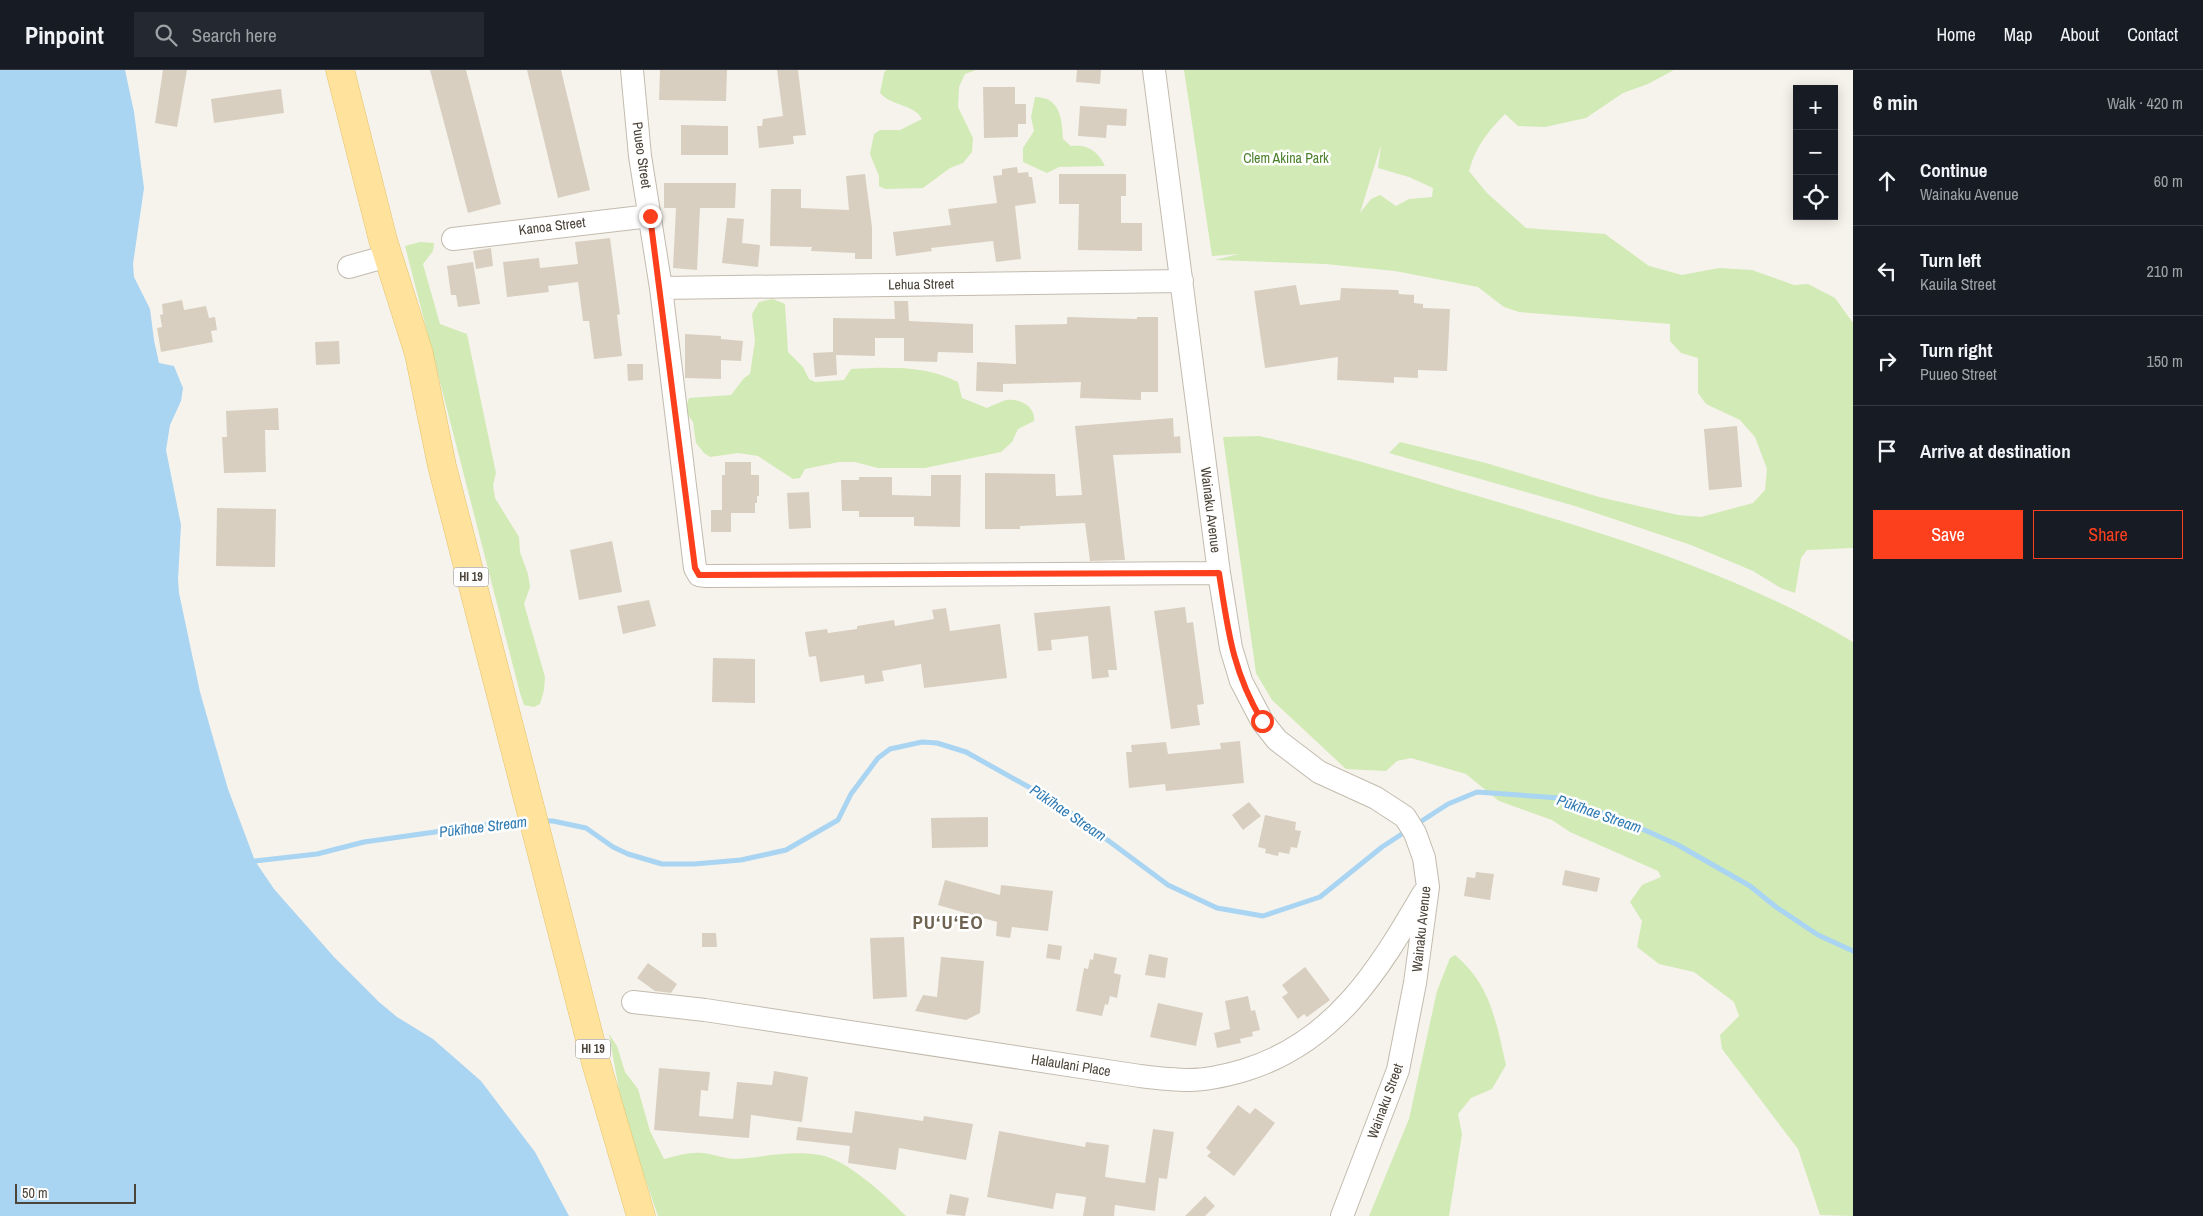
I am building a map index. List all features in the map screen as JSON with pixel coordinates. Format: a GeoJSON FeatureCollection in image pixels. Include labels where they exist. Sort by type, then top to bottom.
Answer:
{"type":"FeatureCollection","features":[{"type":"Feature","properties":{"kind":"main road","name":"HI 19"},"geometry":{"type":"LineString","coordinates":[[340,70],[388,256],[419,354],[442,466],[596,1063],[641,1216]]}},
{"type":"Feature","properties":{"kind":"street","name":"Puueo Street"},"geometry":{"type":"LineString","coordinates":[[632,70],[640,156],[661,288],[695,568],[699,575],[1219,573]]}},
{"type":"Feature","properties":{"kind":"street","name":"Wainaku Avenue"},"geometry":{"type":"LineString","coordinates":[[1154,70],[1219,573],[1231,648],[1241,681],[1262,721],[1278,740],[1319,772],[1376,798],[1405,817],[1415,833],[1424,858],[1428,887],[1415,983]]}},
{"type":"Feature","properties":{"kind":"street","name":"Kanoa Street"},"geometry":{"type":"LineString","coordinates":[[454,238],[650,216]]}},
{"type":"Feature","properties":{"kind":"street"},"geometry":{"type":"LineString","coordinates":[[349,267],[388,256]]}},
{"type":"Feature","properties":{"kind":"street","name":"Lehua Street"},"geometry":{"type":"LineString","coordinates":[[661,288],[1182,281]]}},
{"type":"Feature","properties":{"kind":"street","name":"Halaulani Place"},"geometry":{"type":"LineString","coordinates":[[633,1002],[724,1013],[1140,1076],[1191,1080],[1227,1075],[1261,1065],[1292,1051],[1324,1028],[1348,1005],[1367,982],[1428,887]]}},
{"type":"Feature","properties":{"kind":"street","name":"Wainaku Street"},"geometry":{"type":"LineString","coordinates":[[1342,1216],[1398,1070],[1415,983]]}},
{"type":"Feature","properties":{"kind":"green space"},"geometry":{"type":"Polygon","coordinates":[[[886,70],[976,70],[965,74],[959,87],[958,107],[973,138],[972,152],[963,163],[950,168],[923,188],[885,189],[879,186],[879,176],[870,154],[874,134],[880,130],[900,130],[922,119],[914,110],[890,100],[880,93],[886,70]]]}},
{"type":"Feature","properties":{"kind":"green space","name":"Clem Akina Park"},"geometry":{"type":"Polygon","coordinates":[[[1184,70],[1674,70],[1648,84],[1623,93],[1586,118],[1545,127],[1518,126],[1505,114],[1483,140],[1469,171],[1487,193],[1526,228],[1605,234],[1649,266],[1682,275],[1719,268],[1752,270],[1794,285],[1808,284],[1835,298],[1853,323],[1853,548],[1807,550],[1801,558],[1795,593],[1781,588],[1753,571],[1691,545],[1575,506],[1389,453],[1400,442],[1486,463],[1599,497],[1678,515],[1701,517],[1753,503],[1765,490],[1767,469],[1755,437],[1740,420],[1706,404],[1698,393],[1698,358],[1681,353],[1670,341],[1670,324],[1519,312],[1504,307],[1478,287],[1395,271],[1325,264],[1215,260],[1239,254],[1212,256],[1184,70]],[[1381,145],[1360,213],[1371,199],[1380,195],[1396,206],[1409,199],[1432,197],[1433,188],[1409,177],[1378,168],[1381,145]]]}},
{"type":"Feature","properties":{"kind":"green space"},"geometry":{"type":"Polygon","coordinates":[[[1035,97],[1043,98],[1055,105],[1062,124],[1063,139],[1071,146],[1082,146],[1092,150],[1099,156],[1105,166],[1059,167],[1047,173],[1023,162],[1023,148],[1034,131],[1031,117],[1035,97]]]}},
{"type":"Feature","properties":{"kind":"green space"},"geometry":{"type":"Polygon","coordinates":[[[420,242],[434,243],[433,251],[423,264],[440,324],[467,334],[496,473],[493,485],[495,498],[519,537],[520,552],[528,574],[530,587],[524,604],[545,677],[540,704],[534,707],[524,705],[520,693],[405,246],[420,242]]]}},
{"type":"Feature","properties":{"kind":"green space"},"geometry":{"type":"Polygon","coordinates":[[[773,299],[785,304],[788,352],[803,367],[809,379],[815,382],[844,380],[851,369],[906,368],[919,370],[946,376],[958,382],[962,398],[987,408],[1006,400],[1022,402],[1030,408],[1034,421],[1018,429],[1012,442],[1001,452],[925,468],[878,468],[855,462],[839,462],[805,469],[800,478],[793,479],[758,456],[738,453],[710,457],[696,443],[693,422],[685,411],[689,398],[731,395],[744,378],[750,374],[755,341],[752,314],[759,302],[773,299]]]}},
{"type":"Feature","properties":{"kind":"green space"},"geometry":{"type":"Polygon","coordinates":[[[1259,436],[1370,464],[1624,541],[1719,576],[1765,596],[1853,642],[1853,1216],[1820,1215],[1798,1149],[1722,1049],[1720,1035],[1739,1016],[1734,1002],[1694,972],[1659,964],[1637,947],[1642,921],[1630,902],[1642,885],[1661,877],[1658,871],[1570,832],[1552,820],[1499,801],[1466,774],[1411,758],[1397,761],[1386,771],[1346,769],[1272,700],[1256,673],[1223,437],[1259,436]]]}},
{"type":"Feature","properties":{"kind":"green space"},"geometry":{"type":"Polygon","coordinates":[[[1455,955],[1477,979],[1484,992],[1495,1019],[1506,1065],[1492,1089],[1471,1098],[1458,1114],[1462,1134],[1449,1216],[1369,1216],[1409,1119],[1437,991],[1450,958],[1455,955]]]}},
{"type":"Feature","properties":{"kind":"green space"},"geometry":{"type":"Polygon","coordinates":[[[609,1034],[617,1046],[625,1072],[638,1089],[650,1131],[664,1159],[683,1154],[697,1153],[736,1159],[788,1154],[820,1155],[831,1158],[854,1171],[906,1216],[658,1216],[624,1118],[609,1034]]]}},
{"type":"Feature","properties":{"kind":"water"},"geometry":{"type":"Polygon","coordinates":[[[0,70],[125,70],[134,112],[144,188],[133,264],[134,277],[150,309],[159,363],[174,366],[183,388],[181,401],[170,425],[166,450],[181,525],[179,593],[200,692],[228,789],[255,861],[274,889],[334,957],[379,1002],[397,1017],[433,1039],[481,1081],[535,1152],[569,1216],[0,1216],[0,70]]]}},
{"type":"Feature","properties":{"kind":"building"},"geometry":{"type":"Polygon","coordinates":[[[163,70],[187,70],[177,127],[155,123],[163,70]]]}},
{"type":"Feature","properties":{"kind":"building"},"geometry":{"type":"Polygon","coordinates":[[[430,70],[466,70],[501,204],[468,213],[430,70]]]}},
{"type":"Feature","properties":{"kind":"building"},"geometry":{"type":"Polygon","coordinates":[[[527,70],[561,70],[590,190],[558,198],[527,70]]]}},
{"type":"Feature","properties":{"kind":"building"},"geometry":{"type":"Polygon","coordinates":[[[660,70],[727,70],[726,101],[659,100],[660,70]]]}},
{"type":"Feature","properties":{"kind":"building"},"geometry":{"type":"Polygon","coordinates":[[[777,70],[798,70],[806,135],[793,136],[794,144],[759,148],[757,126],[762,126],[763,119],[783,116],[777,70]]]}},
{"type":"Feature","properties":{"kind":"building"},"geometry":{"type":"Polygon","coordinates":[[[1077,70],[1101,70],[1100,84],[1076,82],[1077,70]]]}},
{"type":"Feature","properties":{"kind":"building"},"geometry":{"type":"Polygon","coordinates":[[[983,87],[1015,87],[1015,104],[1026,104],[1026,124],[1018,124],[1018,137],[984,138],[983,87]]]}},
{"type":"Feature","properties":{"kind":"building"},"geometry":{"type":"Polygon","coordinates":[[[281,89],[284,113],[214,123],[211,99],[281,89]]]}},
{"type":"Feature","properties":{"kind":"building"},"geometry":{"type":"Polygon","coordinates":[[[1080,106],[1127,109],[1126,126],[1107,125],[1106,138],[1078,136],[1080,106]]]}},
{"type":"Feature","properties":{"kind":"building"},"geometry":{"type":"Polygon","coordinates":[[[681,125],[728,126],[728,155],[681,155],[681,125]]]}},
{"type":"Feature","properties":{"kind":"building"},"geometry":{"type":"Polygon","coordinates":[[[1017,167],[1018,173],[1028,172],[1029,177],[1032,177],[1036,203],[1015,206],[1021,259],[996,262],[993,241],[931,248],[932,251],[896,256],[893,232],[951,225],[948,209],[997,203],[993,176],[1002,175],[1002,169],[1017,167]]]}},
{"type":"Feature","properties":{"kind":"building"},"geometry":{"type":"Polygon","coordinates":[[[865,174],[872,227],[872,259],[855,259],[855,253],[811,251],[812,247],[770,246],[771,189],[801,189],[801,208],[849,210],[846,176],[865,174]]]}},
{"type":"Feature","properties":{"kind":"building"},"geometry":{"type":"Polygon","coordinates":[[[1059,174],[1126,174],[1126,196],[1121,196],[1121,223],[1142,223],[1142,251],[1078,250],[1079,204],[1059,204],[1059,174]]]}},
{"type":"Feature","properties":{"kind":"building"},"geometry":{"type":"Polygon","coordinates":[[[664,183],[736,183],[735,208],[700,208],[697,270],[673,268],[676,208],[664,208],[664,183]]]}},
{"type":"Feature","properties":{"kind":"building"},"geometry":{"type":"Polygon","coordinates":[[[727,218],[744,219],[742,243],[760,245],[758,267],[722,263],[727,218]]]}},
{"type":"Feature","properties":{"kind":"building"},"geometry":{"type":"Polygon","coordinates":[[[610,238],[620,314],[617,315],[622,356],[594,359],[589,321],[583,321],[578,282],[548,286],[549,292],[507,297],[503,262],[539,258],[540,268],[578,264],[575,242],[610,238]]]}},
{"type":"Feature","properties":{"kind":"building"},"geometry":{"type":"Polygon","coordinates":[[[491,248],[493,266],[476,269],[473,251],[491,248]]]}},
{"type":"Feature","properties":{"kind":"building"},"geometry":{"type":"Polygon","coordinates":[[[473,262],[480,304],[458,307],[456,295],[451,295],[447,266],[473,262]]]}},
{"type":"Feature","properties":{"kind":"building"},"geometry":{"type":"Polygon","coordinates":[[[1296,285],[1300,305],[1340,300],[1341,288],[1398,290],[1399,294],[1414,295],[1414,303],[1423,304],[1423,308],[1450,309],[1447,371],[1418,370],[1418,378],[1394,377],[1394,383],[1337,380],[1338,357],[1265,368],[1254,291],[1296,285]]]}},
{"type":"Feature","properties":{"kind":"building"},"geometry":{"type":"Polygon","coordinates":[[[182,300],[184,310],[206,306],[209,318],[215,317],[217,330],[211,331],[213,342],[161,352],[157,328],[162,327],[160,315],[163,314],[162,304],[182,300]]]}},
{"type":"Feature","properties":{"kind":"building"},"geometry":{"type":"Polygon","coordinates":[[[894,301],[908,301],[909,321],[973,324],[973,353],[938,352],[937,362],[904,361],[904,338],[875,338],[875,356],[836,355],[837,375],[815,377],[813,353],[833,352],[833,318],[895,319],[894,301]]]}},
{"type":"Feature","properties":{"kind":"building"},"geometry":{"type":"Polygon","coordinates":[[[1067,317],[1137,319],[1137,317],[1158,317],[1158,392],[1141,392],[1141,400],[1080,398],[1081,382],[1003,384],[1003,392],[976,391],[977,362],[1016,364],[1015,325],[1067,324],[1067,317]]]}},
{"type":"Feature","properties":{"kind":"building"},"geometry":{"type":"Polygon","coordinates":[[[685,334],[721,336],[721,339],[743,341],[741,361],[721,360],[721,379],[685,378],[685,334]]]}},
{"type":"Feature","properties":{"kind":"building"},"geometry":{"type":"Polygon","coordinates":[[[339,341],[340,364],[316,365],[315,342],[339,341]]]}},
{"type":"Feature","properties":{"kind":"building"},"geometry":{"type":"Polygon","coordinates":[[[627,364],[643,364],[643,380],[628,381],[627,364]]]}},
{"type":"Feature","properties":{"kind":"building"},"geometry":{"type":"Polygon","coordinates":[[[278,408],[279,430],[265,430],[266,472],[224,473],[222,437],[227,437],[226,411],[278,408]]]}},
{"type":"Feature","properties":{"kind":"building"},"geometry":{"type":"Polygon","coordinates":[[[1173,418],[1174,437],[1180,436],[1181,453],[1113,455],[1125,560],[1090,561],[1085,523],[1020,526],[1020,529],[985,529],[985,473],[1055,474],[1056,496],[1082,495],[1075,426],[1173,418]]]}},
{"type":"Feature","properties":{"kind":"building"},"geometry":{"type":"Polygon","coordinates":[[[1737,426],[1742,487],[1709,490],[1704,429],[1737,426]]]}},
{"type":"Feature","properties":{"kind":"building"},"geometry":{"type":"Polygon","coordinates":[[[725,462],[751,462],[751,475],[759,475],[759,496],[757,496],[757,503],[755,503],[755,513],[731,513],[731,532],[711,532],[711,510],[722,510],[722,475],[725,475],[725,462]]]}},
{"type":"Feature","properties":{"kind":"building"},"geometry":{"type":"Polygon","coordinates":[[[931,475],[961,475],[960,527],[914,526],[914,517],[859,517],[859,511],[842,511],[841,480],[859,480],[859,477],[892,477],[892,495],[931,496],[931,475]]]}},
{"type":"Feature","properties":{"kind":"building"},"geometry":{"type":"Polygon","coordinates":[[[809,492],[811,528],[789,529],[787,493],[809,492]]]}},
{"type":"Feature","properties":{"kind":"building"},"geometry":{"type":"Polygon","coordinates":[[[217,508],[276,509],[275,567],[216,566],[217,508]]]}},
{"type":"Feature","properties":{"kind":"building"},"geometry":{"type":"Polygon","coordinates":[[[612,541],[622,592],[579,600],[570,550],[612,541]]]}},
{"type":"Feature","properties":{"kind":"building"},"geometry":{"type":"Polygon","coordinates":[[[649,600],[656,626],[623,634],[617,606],[649,600]]]}},
{"type":"Feature","properties":{"kind":"building"},"geometry":{"type":"Polygon","coordinates":[[[1110,606],[1117,670],[1108,670],[1109,677],[1092,679],[1088,636],[1051,640],[1052,650],[1038,651],[1034,613],[1110,606]]]}},
{"type":"Feature","properties":{"kind":"building"},"geometry":{"type":"Polygon","coordinates":[[[1185,607],[1187,623],[1193,622],[1204,704],[1197,705],[1200,725],[1171,729],[1154,611],[1185,607]]]}},
{"type":"Feature","properties":{"kind":"building"},"geometry":{"type":"Polygon","coordinates":[[[946,608],[950,631],[1000,624],[1007,678],[924,688],[921,664],[882,671],[884,681],[865,684],[864,675],[820,682],[816,656],[809,657],[805,632],[827,629],[828,633],[857,629],[857,626],[894,620],[895,626],[934,619],[932,610],[946,608]]]}},
{"type":"Feature","properties":{"kind":"building"},"geometry":{"type":"Polygon","coordinates":[[[713,658],[755,659],[755,703],[712,702],[713,658]]]}},
{"type":"Feature","properties":{"kind":"building"},"geometry":{"type":"Polygon","coordinates":[[[1240,741],[1244,783],[1166,791],[1165,784],[1129,788],[1126,752],[1132,752],[1131,745],[1166,742],[1168,754],[1221,749],[1220,743],[1240,741]]]}},
{"type":"Feature","properties":{"kind":"building"},"geometry":{"type":"Polygon","coordinates":[[[1249,802],[1261,816],[1243,830],[1232,815],[1249,802]]]}},
{"type":"Feature","properties":{"kind":"building"},"geometry":{"type":"Polygon","coordinates":[[[1265,815],[1296,822],[1295,830],[1301,831],[1297,848],[1291,847],[1289,854],[1279,852],[1278,856],[1265,853],[1266,849],[1258,847],[1265,815]]]}},
{"type":"Feature","properties":{"kind":"building"},"geometry":{"type":"Polygon","coordinates":[[[988,817],[988,847],[932,848],[931,818],[988,817]]]}},
{"type":"Feature","properties":{"kind":"building"},"geometry":{"type":"Polygon","coordinates":[[[1565,870],[1600,878],[1597,892],[1562,885],[1565,870]]]}},
{"type":"Feature","properties":{"kind":"building"},"geometry":{"type":"Polygon","coordinates":[[[1476,872],[1494,874],[1490,900],[1464,896],[1467,877],[1475,878],[1476,872]]]}},
{"type":"Feature","properties":{"kind":"building"},"geometry":{"type":"Polygon","coordinates":[[[945,880],[1000,895],[1001,885],[1053,891],[1048,931],[1012,927],[1010,938],[996,936],[997,922],[938,905],[945,880]]]}},
{"type":"Feature","properties":{"kind":"building"},"geometry":{"type":"Polygon","coordinates":[[[702,933],[716,933],[717,947],[702,947],[702,933]]]}},
{"type":"Feature","properties":{"kind":"building"},"geometry":{"type":"Polygon","coordinates":[[[904,937],[907,997],[873,999],[870,938],[904,937]]]}},
{"type":"Feature","properties":{"kind":"building"},"geometry":{"type":"Polygon","coordinates":[[[1048,944],[1062,946],[1060,960],[1046,958],[1048,944]]]}},
{"type":"Feature","properties":{"kind":"building"},"geometry":{"type":"Polygon","coordinates":[[[1094,953],[1117,958],[1114,973],[1121,975],[1117,998],[1110,996],[1108,1005],[1105,1004],[1102,1016],[1076,1011],[1084,968],[1088,969],[1090,959],[1093,960],[1094,953]]]}},
{"type":"Feature","properties":{"kind":"building"},"geometry":{"type":"Polygon","coordinates":[[[1149,954],[1168,958],[1165,978],[1145,975],[1149,954]]]}},
{"type":"Feature","properties":{"kind":"building"},"geometry":{"type":"Polygon","coordinates":[[[941,957],[984,961],[980,1013],[966,1020],[915,1011],[923,995],[937,997],[941,957]]]}},
{"type":"Feature","properties":{"kind":"building"},"geometry":{"type":"Polygon","coordinates":[[[648,963],[677,984],[671,993],[655,991],[637,978],[648,963]]]}},
{"type":"Feature","properties":{"kind":"building"},"geometry":{"type":"Polygon","coordinates":[[[1305,967],[1330,1000],[1307,1017],[1304,1014],[1298,1019],[1282,997],[1288,993],[1282,985],[1305,967]]]}},
{"type":"Feature","properties":{"kind":"building"},"geometry":{"type":"Polygon","coordinates":[[[1248,996],[1251,1011],[1255,1010],[1260,1030],[1252,1032],[1253,1036],[1240,1039],[1241,1043],[1217,1048],[1214,1033],[1230,1029],[1225,1001],[1248,996]]]}},
{"type":"Feature","properties":{"kind":"building"},"geometry":{"type":"Polygon","coordinates":[[[1158,1003],[1203,1013],[1196,1046],[1150,1037],[1158,1003]]]}},
{"type":"Feature","properties":{"kind":"building"},"geometry":{"type":"Polygon","coordinates":[[[659,1068],[710,1072],[708,1091],[701,1090],[699,1116],[733,1119],[737,1082],[772,1085],[774,1071],[808,1077],[802,1122],[751,1115],[749,1138],[654,1130],[659,1068]]]}},
{"type":"Feature","properties":{"kind":"building"},"geometry":{"type":"Polygon","coordinates":[[[1238,1105],[1250,1114],[1255,1108],[1275,1123],[1234,1176],[1207,1156],[1211,1152],[1206,1148],[1238,1105]]]}},
{"type":"Feature","properties":{"kind":"building"},"geometry":{"type":"Polygon","coordinates":[[[855,1111],[923,1121],[924,1116],[973,1124],[966,1160],[899,1148],[896,1170],[848,1163],[850,1146],[796,1140],[798,1127],[852,1133],[855,1111]]]}},
{"type":"Feature","properties":{"kind":"building"},"geometry":{"type":"Polygon","coordinates":[[[1153,1129],[1174,1132],[1167,1179],[1159,1178],[1155,1211],[1115,1205],[1114,1216],[1083,1216],[1086,1197],[1056,1193],[1053,1209],[987,1197],[999,1131],[1085,1147],[1086,1142],[1109,1145],[1105,1177],[1145,1183],[1153,1129]]]}},
{"type":"Feature","properties":{"kind":"building"},"geometry":{"type":"Polygon","coordinates":[[[950,1194],[969,1198],[965,1216],[946,1214],[950,1194]]]}},
{"type":"Feature","properties":{"kind":"building"},"geometry":{"type":"Polygon","coordinates":[[[1205,1196],[1215,1206],[1205,1216],[1185,1216],[1205,1196]]]}},
{"type":"Feature","properties":{"kind":"waterway","name":"Pūkīhae Stream"},"geometry":{"type":"LineString","coordinates":[[541,821],[553,821],[586,828],[613,847],[628,854],[662,864],[694,864],[741,860],[786,850],[838,820],[851,794],[878,758],[890,749],[922,742],[937,743],[966,752],[1059,804],[1168,885],[1217,908],[1263,916],[1320,897],[1382,847],[1408,830]]}},
{"type":"Feature","properties":{"kind":"waterway","name":"Pūkīhae Stream"},"geometry":{"type":"LineString","coordinates":[[1417,824],[1448,804],[1477,792],[1559,798],[1620,819],[1678,845],[1750,886],[1776,907],[1818,935],[1853,951]]}},
{"type":"Feature","properties":{"kind":"waterway","name":"Pūkīhae Stream"},"geometry":{"type":"LineString","coordinates":[[255,861],[317,854],[364,842],[525,821]]}},
{"type":"Feature","properties":{"kind":"district","name":"PU‘U‘EO"},"geometry":{"type":"Point","coordinates":[948,922]}},
{"type":"Feature","properties":{"kind":"route"},"geometry":{"type":"LineString","coordinates":[[650,216],[661,288],[695,568],[699,575],[1219,573],[1231,648],[1241,681],[1262,721]]}}]}
